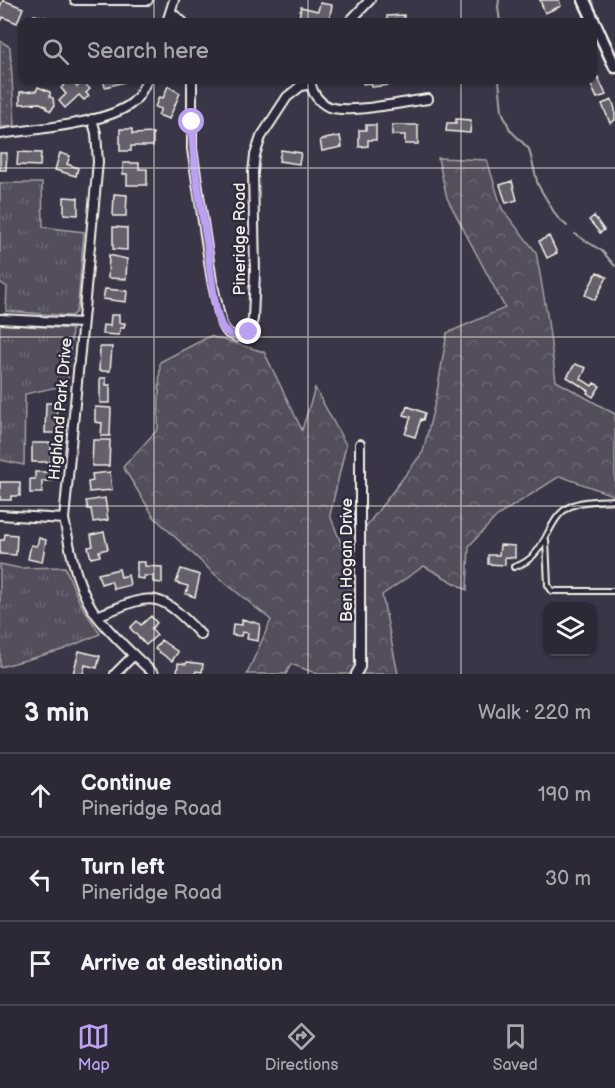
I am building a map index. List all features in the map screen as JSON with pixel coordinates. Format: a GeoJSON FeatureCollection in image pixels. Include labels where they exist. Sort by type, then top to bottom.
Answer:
{"type":"FeatureCollection","features":[{"type":"Feature","properties":{"kind":"street"},"geometry":{"type":"LineString","coordinates":[[75,0],[148,0]]}},
{"type":"Feature","properties":{"kind":"street"},"geometry":{"type":"LineString","coordinates":[[169,18],[174,0]]}},
{"type":"Feature","properties":{"kind":"street"},"geometry":{"type":"LineString","coordinates":[[353,18],[370,0]]}},
{"type":"Feature","properties":{"kind":"street"},"geometry":{"type":"LineString","coordinates":[[584,0],[592,18]]}},
{"type":"Feature","properties":{"kind":"street"},"geometry":{"type":"LineString","coordinates":[[171,12],[178,18]]}},
{"type":"Feature","properties":{"kind":"street"},"geometry":{"type":"LineString","coordinates":[[597,28],[615,67]]}},
{"type":"Feature","properties":{"kind":"street"},"geometry":{"type":"LineString","coordinates":[[0,134],[92,119],[119,112],[141,94],[145,84]]}},
{"type":"Feature","properties":{"kind":"street","name":"Pineridge Road"},"geometry":{"type":"LineString","coordinates":[[192,84],[192,149],[212,281],[222,326],[228,333],[237,337],[249,332],[253,319],[256,240],[253,172],[255,155],[261,137],[287,97],[306,84]]}},
{"type":"Feature","properties":{"kind":"street"},"geometry":{"type":"LineString","coordinates":[[312,84],[314,93],[320,101],[336,108],[357,108],[428,99]]}},
{"type":"Feature","properties":{"kind":"street","name":"Highland Park Drive"},"geometry":{"type":"LineString","coordinates":[[92,119],[96,133],[98,162],[64,519],[74,567],[85,595],[97,616],[154,674]]}},
{"type":"Feature","properties":{"kind":"street"},"geometry":{"type":"LineString","coordinates":[[0,319],[82,323]]}},
{"type":"Feature","properties":{"kind":"street","name":"Ben Hogan Drive"},"geometry":{"type":"LineString","coordinates":[[356,674],[360,667],[360,444]]}},
{"type":"Feature","properties":{"kind":"street"},"geometry":{"type":"LineString","coordinates":[[0,515],[64,519]]}},
{"type":"Feature","properties":{"kind":"street"},"geometry":{"type":"LineString","coordinates":[[97,616],[140,599],[162,600],[176,608],[201,635]]}},
{"type":"Feature","properties":{"kind":"street"},"geometry":{"type":"LineString","coordinates":[[116,674],[134,655]]}},
{"type":"Feature","properties":{"kind":"lane"},"geometry":{"type":"LineString","coordinates":[[514,567],[531,560],[546,540],[555,520],[568,508],[583,503],[615,500]]}},
{"type":"Feature","properties":{"kind":"lane"},"geometry":{"type":"LineString","coordinates":[[546,540],[548,585],[552,591],[615,591]]}},
{"type":"Feature","properties":{"kind":"green space"},"geometry":{"type":"Polygon","coordinates":[[[0,41],[10,47],[15,126],[0,127],[0,41]]]}},
{"type":"Feature","properties":{"kind":"green space"},"geometry":{"type":"Polygon","coordinates":[[[438,158],[487,160],[502,209],[536,252],[556,381],[615,414],[615,496],[560,476],[497,516],[469,546],[467,590],[424,566],[382,595],[398,674],[318,674],[291,664],[286,674],[247,674],[271,620],[212,572],[154,517],[123,467],[158,429],[160,362],[210,336],[264,352],[302,430],[315,388],[346,445],[330,515],[345,554],[423,452],[436,398],[447,333],[505,308],[447,198],[438,158]]]}},
{"type":"Feature","properties":{"kind":"green space"},"geometry":{"type":"Polygon","coordinates":[[[0,183],[42,183],[43,227],[84,232],[78,304],[76,312],[71,316],[6,311],[7,287],[0,282],[0,183]]]}},
{"type":"Feature","properties":{"kind":"green space"},"geometry":{"type":"Polygon","coordinates":[[[0,324],[72,329],[67,385],[25,394],[24,465],[0,460],[0,324]]]}},
{"type":"Feature","properties":{"kind":"green space"},"geometry":{"type":"Polygon","coordinates":[[[0,564],[19,568],[65,567],[79,601],[100,634],[62,650],[0,667],[0,564]]]}},
{"type":"Feature","properties":{"kind":"building"},"geometry":{"type":"Polygon","coordinates":[[[3,0],[23,8],[17,23],[3,17],[0,20],[0,7],[3,0]]]}},
{"type":"Feature","properties":{"kind":"building"},"geometry":{"type":"Polygon","coordinates":[[[540,0],[559,0],[561,6],[545,13],[540,0]]]}},
{"type":"Feature","properties":{"kind":"building"},"geometry":{"type":"Polygon","coordinates":[[[320,3],[332,5],[330,18],[299,18],[301,7],[318,11],[320,3]]]}},
{"type":"Feature","properties":{"kind":"building"},"geometry":{"type":"Polygon","coordinates":[[[34,15],[50,18],[33,18],[34,15]]]}},
{"type":"Feature","properties":{"kind":"building"},"geometry":{"type":"Polygon","coordinates":[[[404,15],[404,18],[387,18],[387,16],[404,15]]]}},
{"type":"Feature","properties":{"kind":"building"},"geometry":{"type":"Polygon","coordinates":[[[597,77],[606,95],[597,98],[590,84],[597,84],[597,77]]]}},
{"type":"Feature","properties":{"kind":"building"},"geometry":{"type":"Polygon","coordinates":[[[66,84],[74,84],[77,87],[85,84],[90,89],[86,93],[89,96],[84,100],[79,95],[65,108],[59,101],[66,94],[61,88],[66,84]]]}},
{"type":"Feature","properties":{"kind":"building"},"geometry":{"type":"Polygon","coordinates":[[[371,84],[390,84],[390,85],[372,87],[371,84]]]}},
{"type":"Feature","properties":{"kind":"building"},"geometry":{"type":"Polygon","coordinates":[[[168,86],[180,93],[169,119],[158,115],[161,109],[155,107],[159,97],[163,98],[168,86]]]}},
{"type":"Feature","properties":{"kind":"building"},"geometry":{"type":"Polygon","coordinates":[[[38,87],[50,92],[54,106],[51,111],[40,103],[20,104],[20,92],[36,91],[38,87]]]}},
{"type":"Feature","properties":{"kind":"building"},"geometry":{"type":"Polygon","coordinates":[[[612,100],[615,120],[610,123],[602,104],[612,100]]]}},
{"type":"Feature","properties":{"kind":"building"},"geometry":{"type":"Polygon","coordinates":[[[456,119],[471,120],[470,133],[446,131],[447,123],[456,123],[456,119]]]}},
{"type":"Feature","properties":{"kind":"building"},"geometry":{"type":"Polygon","coordinates":[[[366,125],[376,125],[376,140],[368,140],[368,146],[359,147],[359,130],[366,130],[366,125]]]}},
{"type":"Feature","properties":{"kind":"building"},"geometry":{"type":"Polygon","coordinates":[[[392,125],[418,125],[418,144],[405,144],[405,135],[392,135],[392,125]]]}},
{"type":"Feature","properties":{"kind":"building"},"geometry":{"type":"Polygon","coordinates":[[[120,129],[132,129],[132,134],[153,133],[153,146],[131,146],[131,151],[120,151],[120,129]]]}},
{"type":"Feature","properties":{"kind":"building"},"geometry":{"type":"Polygon","coordinates":[[[340,136],[342,147],[322,151],[320,140],[340,136]]]}},
{"type":"Feature","properties":{"kind":"building"},"geometry":{"type":"Polygon","coordinates":[[[281,150],[301,153],[299,164],[279,161],[281,150]]]}},
{"type":"Feature","properties":{"kind":"building"},"geometry":{"type":"Polygon","coordinates":[[[18,152],[41,153],[40,166],[17,165],[18,152]]]}},
{"type":"Feature","properties":{"kind":"building"},"geometry":{"type":"Polygon","coordinates":[[[0,153],[7,153],[6,170],[0,170],[0,153]]]}},
{"type":"Feature","properties":{"kind":"building"},"geometry":{"type":"Polygon","coordinates":[[[60,153],[70,156],[67,164],[78,168],[76,176],[55,170],[60,153]]]}},
{"type":"Feature","properties":{"kind":"building"},"geometry":{"type":"Polygon","coordinates":[[[123,163],[139,163],[139,169],[147,169],[147,185],[127,185],[127,174],[123,174],[123,163]]]}},
{"type":"Feature","properties":{"kind":"building"},"geometry":{"type":"Polygon","coordinates":[[[512,181],[517,200],[506,203],[500,185],[512,181]]]}},
{"type":"Feature","properties":{"kind":"building"},"geometry":{"type":"Polygon","coordinates":[[[114,194],[127,195],[126,216],[113,216],[114,194]]]}},
{"type":"Feature","properties":{"kind":"building"},"geometry":{"type":"Polygon","coordinates":[[[64,197],[78,198],[78,215],[64,214],[64,197]]]}},
{"type":"Feature","properties":{"kind":"building"},"geometry":{"type":"Polygon","coordinates":[[[594,216],[604,230],[600,233],[589,220],[594,216]]]}},
{"type":"Feature","properties":{"kind":"building"},"geometry":{"type":"Polygon","coordinates":[[[113,227],[127,228],[127,250],[113,249],[113,227]]]}},
{"type":"Feature","properties":{"kind":"building"},"geometry":{"type":"Polygon","coordinates":[[[549,236],[557,253],[547,258],[539,241],[549,236]]]}},
{"type":"Feature","properties":{"kind":"building"},"geometry":{"type":"Polygon","coordinates":[[[109,255],[127,259],[126,279],[108,278],[109,255]]]}},
{"type":"Feature","properties":{"kind":"building"},"geometry":{"type":"Polygon","coordinates":[[[597,272],[607,277],[595,300],[585,295],[597,272]]]}},
{"type":"Feature","properties":{"kind":"building"},"geometry":{"type":"Polygon","coordinates":[[[105,289],[127,291],[126,302],[103,299],[105,289]]]}},
{"type":"Feature","properties":{"kind":"building"},"geometry":{"type":"Polygon","coordinates":[[[111,315],[119,315],[119,323],[125,323],[124,328],[120,328],[119,335],[102,334],[103,325],[110,326],[111,315]]]}},
{"type":"Feature","properties":{"kind":"building"},"geometry":{"type":"Polygon","coordinates":[[[100,347],[112,347],[110,371],[99,371],[100,347]]]}},
{"type":"Feature","properties":{"kind":"building"},"geometry":{"type":"Polygon","coordinates":[[[575,364],[586,368],[581,379],[592,386],[594,383],[600,386],[593,397],[587,393],[589,391],[567,377],[575,364]]]}},
{"type":"Feature","properties":{"kind":"building"},"geometry":{"type":"Polygon","coordinates":[[[100,378],[106,378],[106,385],[110,385],[110,403],[100,403],[100,378]]]}},
{"type":"Feature","properties":{"kind":"building"},"geometry":{"type":"Polygon","coordinates":[[[46,403],[57,403],[56,433],[45,433],[46,403]]]}},
{"type":"Feature","properties":{"kind":"building"},"geometry":{"type":"Polygon","coordinates":[[[407,406],[425,413],[415,437],[405,434],[411,417],[404,415],[407,406]]]}},
{"type":"Feature","properties":{"kind":"building"},"geometry":{"type":"Polygon","coordinates":[[[95,407],[111,408],[110,436],[101,436],[102,423],[95,422],[95,407]]]}},
{"type":"Feature","properties":{"kind":"building"},"geometry":{"type":"Polygon","coordinates":[[[93,440],[110,440],[109,466],[92,466],[93,440]]]}},
{"type":"Feature","properties":{"kind":"building"},"geometry":{"type":"Polygon","coordinates":[[[32,443],[51,443],[51,462],[32,462],[32,443]]]}},
{"type":"Feature","properties":{"kind":"building"},"geometry":{"type":"Polygon","coordinates":[[[35,472],[53,472],[53,481],[42,481],[42,493],[30,493],[30,479],[35,479],[35,472]]]}},
{"type":"Feature","properties":{"kind":"building"},"geometry":{"type":"Polygon","coordinates":[[[110,472],[112,490],[89,492],[88,482],[93,481],[92,474],[110,472]]]}},
{"type":"Feature","properties":{"kind":"building"},"geometry":{"type":"Polygon","coordinates":[[[0,482],[20,482],[20,496],[11,496],[11,500],[0,500],[0,482]]]}},
{"type":"Feature","properties":{"kind":"building"},"geometry":{"type":"Polygon","coordinates":[[[105,498],[108,520],[93,522],[91,509],[88,509],[86,501],[105,498]]]}},
{"type":"Feature","properties":{"kind":"building"},"geometry":{"type":"Polygon","coordinates":[[[104,532],[108,549],[99,551],[100,556],[91,558],[88,547],[93,546],[91,535],[104,532]]]}},
{"type":"Feature","properties":{"kind":"building"},"geometry":{"type":"Polygon","coordinates":[[[5,534],[17,535],[16,555],[0,554],[0,540],[4,540],[5,534]]]}},
{"type":"Feature","properties":{"kind":"building"},"geometry":{"type":"Polygon","coordinates":[[[39,538],[46,540],[42,562],[28,559],[31,545],[37,546],[39,538]]]}},
{"type":"Feature","properties":{"kind":"building"},"geometry":{"type":"Polygon","coordinates":[[[500,545],[515,546],[515,558],[505,557],[505,565],[488,564],[488,555],[499,555],[500,545]]]}},
{"type":"Feature","properties":{"kind":"building"},"geometry":{"type":"Polygon","coordinates":[[[137,562],[145,562],[145,566],[162,567],[162,583],[153,582],[153,576],[144,576],[144,579],[137,578],[137,562]]]}},
{"type":"Feature","properties":{"kind":"building"},"geometry":{"type":"Polygon","coordinates":[[[119,569],[121,577],[128,575],[130,585],[114,589],[111,581],[101,584],[98,574],[119,569]]]}},
{"type":"Feature","properties":{"kind":"building"},"geometry":{"type":"Polygon","coordinates":[[[181,569],[200,575],[195,597],[186,594],[188,586],[176,583],[181,569]]]}},
{"type":"Feature","properties":{"kind":"building"},"geometry":{"type":"Polygon","coordinates":[[[151,616],[157,623],[151,629],[157,635],[146,645],[130,628],[137,621],[141,625],[151,616]]]}},
{"type":"Feature","properties":{"kind":"building"},"geometry":{"type":"Polygon","coordinates":[[[242,619],[260,624],[258,641],[247,639],[248,633],[242,632],[241,636],[232,635],[233,624],[242,625],[242,619]]]}},
{"type":"Feature","properties":{"kind":"building"},"geometry":{"type":"Polygon","coordinates":[[[161,640],[178,652],[172,661],[155,649],[161,640]]]}},
{"type":"Feature","properties":{"kind":"building"},"geometry":{"type":"Polygon","coordinates":[[[79,651],[100,656],[97,668],[85,665],[83,674],[73,674],[79,651]]]}},
{"type":"Feature","properties":{"kind":"building"},"geometry":{"type":"Polygon","coordinates":[[[187,662],[203,664],[202,672],[177,673],[178,663],[186,664],[187,662]]]}},
{"type":"Feature","properties":{"kind":"waterway"},"geometry":{"type":"LineString","coordinates":[[499,0],[499,18]]}},
{"type":"Feature","properties":{"kind":"waterway"},"geometry":{"type":"LineString","coordinates":[[499,84],[502,111],[510,130],[529,149],[538,185],[557,217],[567,226]]}},
{"type":"Feature","properties":{"kind":"waterway"},"geometry":{"type":"LineString","coordinates":[[575,234],[602,251],[615,266]]}},
{"type":"Feature","properties":{"kind":"route"},"geometry":{"type":"LineString","coordinates":[[192,122],[192,149],[197,188],[212,281],[222,326],[228,333],[237,337],[249,332]]}}]}
